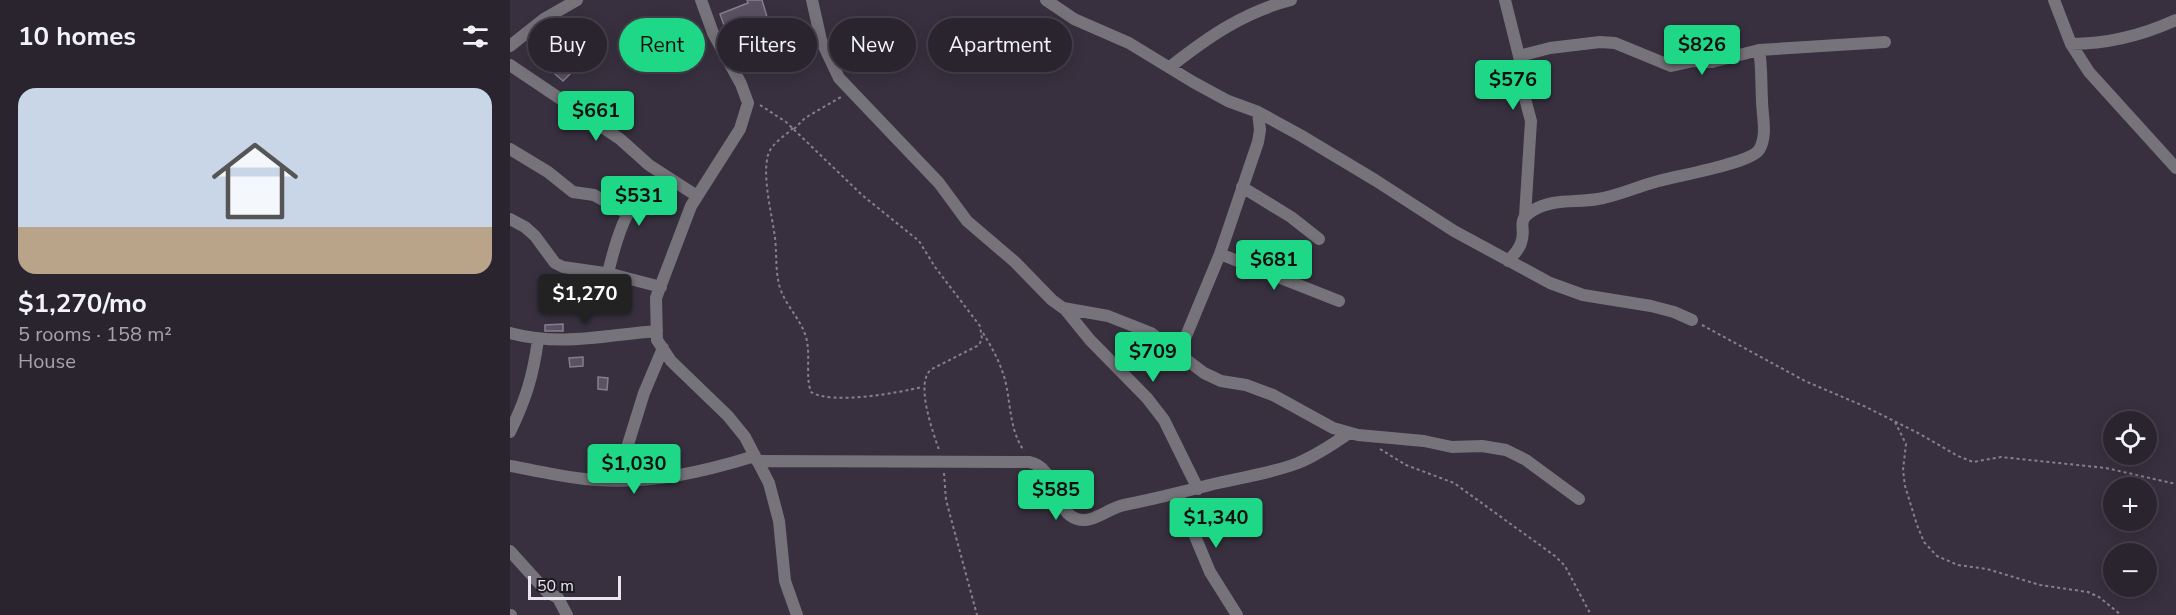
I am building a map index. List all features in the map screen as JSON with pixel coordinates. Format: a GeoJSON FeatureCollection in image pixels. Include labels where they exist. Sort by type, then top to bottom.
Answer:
{"type":"FeatureCollection","features":[{"type":"Feature","properties":{"kind":"street"},"geometry":{"type":"LineString","coordinates":[[510,46],[544,19],[577,0]]}},
{"type":"Feature","properties":{"kind":"street"},"geometry":{"type":"LineString","coordinates":[[701,0],[713,33],[747,99],[740,129],[691,206],[656,298],[657,340],[671,361],[729,416],[745,437],[769,483],[778,521],[785,581],[798,615]]}},
{"type":"Feature","properties":{"kind":"street"},"geometry":{"type":"LineString","coordinates":[[812,0],[815,17],[831,63],[839,78],[939,183],[967,222],[1015,261],[1052,300],[1064,308],[1090,340],[1147,398],[1164,420],[1198,489]]}},
{"type":"Feature","properties":{"kind":"street"},"geometry":{"type":"LineString","coordinates":[[1046,0],[1074,19],[1129,43],[1228,101],[1258,112],[1375,180],[1454,231],[1550,283],[1583,295],[1651,306],[1692,320]]}},
{"type":"Feature","properties":{"kind":"street"},"geometry":{"type":"LineString","coordinates":[[1170,67],[1215,33],[1239,19],[1291,0]]}},
{"type":"Feature","properties":{"kind":"street"},"geometry":{"type":"LineString","coordinates":[[1505,0],[1519,56],[1523,92],[1531,121],[1525,216],[1521,223],[1523,234],[1521,243],[1508,261]]}},
{"type":"Feature","properties":{"kind":"street"},"geometry":{"type":"LineString","coordinates":[[2054,0],[2071,44],[2089,72],[2176,168]]}},
{"type":"Feature","properties":{"kind":"street"},"geometry":{"type":"LineString","coordinates":[[2071,44],[2090,44],[2151,31],[2176,20]]}},
{"type":"Feature","properties":{"kind":"street"},"geometry":{"type":"LineString","coordinates":[[1519,56],[1550,48],[1600,42],[1615,43],[1633,49],[1656,62],[1671,66],[1694,61],[1712,62],[1759,50],[1885,42]]}},
{"type":"Feature","properties":{"kind":"street"},"geometry":{"type":"LineString","coordinates":[[1525,216],[1540,206],[1560,201],[1609,196],[1747,158],[1758,151],[1762,142],[1764,125],[1759,50]]}},
{"type":"Feature","properties":{"kind":"street"},"geometry":{"type":"LineString","coordinates":[[510,65],[620,139],[667,177],[698,196]]}},
{"type":"Feature","properties":{"kind":"street"},"geometry":{"type":"LineString","coordinates":[[1179,353],[1220,254],[1258,142],[1260,130],[1258,112]]}},
{"type":"Feature","properties":{"kind":"street"},"geometry":{"type":"LineString","coordinates":[[510,149],[548,172],[573,192],[594,195],[628,214]]}},
{"type":"Feature","properties":{"kind":"street"},"geometry":{"type":"LineString","coordinates":[[608,273],[613,251],[635,202],[651,187],[667,177]]}},
{"type":"Feature","properties":{"kind":"street"},"geometry":{"type":"LineString","coordinates":[[1242,187],[1319,239]]}},
{"type":"Feature","properties":{"kind":"street"},"geometry":{"type":"LineString","coordinates":[[510,219],[525,227],[535,236],[555,263],[563,267],[608,273],[661,287]]}},
{"type":"Feature","properties":{"kind":"street"},"geometry":{"type":"LineString","coordinates":[[1220,254],[1339,301]]}},
{"type":"Feature","properties":{"kind":"street"},"geometry":{"type":"LineString","coordinates":[[1064,308],[1108,316],[1151,333],[1204,373],[1221,381],[1246,385],[1266,392],[1333,428],[1364,436],[1424,441],[1452,447],[1482,446],[1506,450],[1526,460],[1579,499]]}},
{"type":"Feature","properties":{"kind":"street"},"geometry":{"type":"LineString","coordinates":[[510,333],[538,340],[587,340],[618,334],[657,331]]}},
{"type":"Feature","properties":{"kind":"street"},"geometry":{"type":"LineString","coordinates":[[510,432],[534,373],[538,340]]}},
{"type":"Feature","properties":{"kind":"street"},"geometry":{"type":"LineString","coordinates":[[617,480],[644,393],[663,348]]}},
{"type":"Feature","properties":{"kind":"street"},"geometry":{"type":"LineString","coordinates":[[510,466],[585,478],[617,480],[667,478],[756,459],[1033,463],[1042,467],[1046,472],[1060,501],[1077,519],[1094,518],[1111,508],[1295,464],[1319,454],[1349,433]]}},
{"type":"Feature","properties":{"kind":"street"},"geometry":{"type":"LineString","coordinates":[[1177,493],[1210,572],[1236,615]]}},
{"type":"Feature","properties":{"kind":"street"},"geometry":{"type":"LineString","coordinates":[[510,551],[547,591],[558,598],[567,615]]}},
{"type":"Feature","properties":{"kind":"path"},"geometry":{"type":"LineString","coordinates":[[852,92],[810,114],[771,148],[768,156],[768,190],[776,241],[778,281],[781,291],[800,319],[806,335],[808,381],[811,392],[817,396],[855,397],[923,386]]}},
{"type":"Feature","properties":{"kind":"path"},"geometry":{"type":"LineString","coordinates":[[747,99],[794,128],[861,195],[919,241],[935,267],[980,326],[995,352],[1006,384],[1015,437],[1033,463]]}},
{"type":"Feature","properties":{"kind":"path"},"geometry":{"type":"LineString","coordinates":[[1692,320],[1804,381],[1866,407],[1973,462],[2001,458],[2106,468],[2176,484]]}},
{"type":"Feature","properties":{"kind":"path"},"geometry":{"type":"LineString","coordinates":[[977,615],[946,500],[943,462],[923,386],[926,373],[979,345],[982,332]]}},
{"type":"Feature","properties":{"kind":"path"},"geometry":{"type":"LineString","coordinates":[[1895,422],[1906,444],[1903,470],[1905,486],[1924,542],[1937,556],[1958,566],[1987,569],[2040,585],[2088,592],[2099,597],[2121,615]]}},
{"type":"Feature","properties":{"kind":"path"},"geometry":{"type":"LineString","coordinates":[[1364,436],[1386,454],[1406,465],[1454,483],[1555,556],[1565,566],[1591,615]]}},
{"type":"Feature","properties":{"kind":"building"},"geometry":{"type":"Polygon","coordinates":[[[747,0],[762,0],[767,17],[721,18],[720,14],[748,3],[747,0]]]}},
{"type":"Feature","properties":{"kind":"building"},"geometry":{"type":"Polygon","coordinates":[[[557,72],[572,72],[563,81],[555,74],[557,72]]]}},
{"type":"Feature","properties":{"kind":"building"},"geometry":{"type":"Polygon","coordinates":[[[563,324],[563,331],[545,331],[545,325],[563,324]]]}},
{"type":"Feature","properties":{"kind":"building"},"geometry":{"type":"Polygon","coordinates":[[[583,357],[583,366],[570,367],[569,358],[583,357]]]}},
{"type":"Feature","properties":{"kind":"building"},"geometry":{"type":"Polygon","coordinates":[[[598,377],[608,378],[607,390],[598,389],[598,377]]]}}]}
